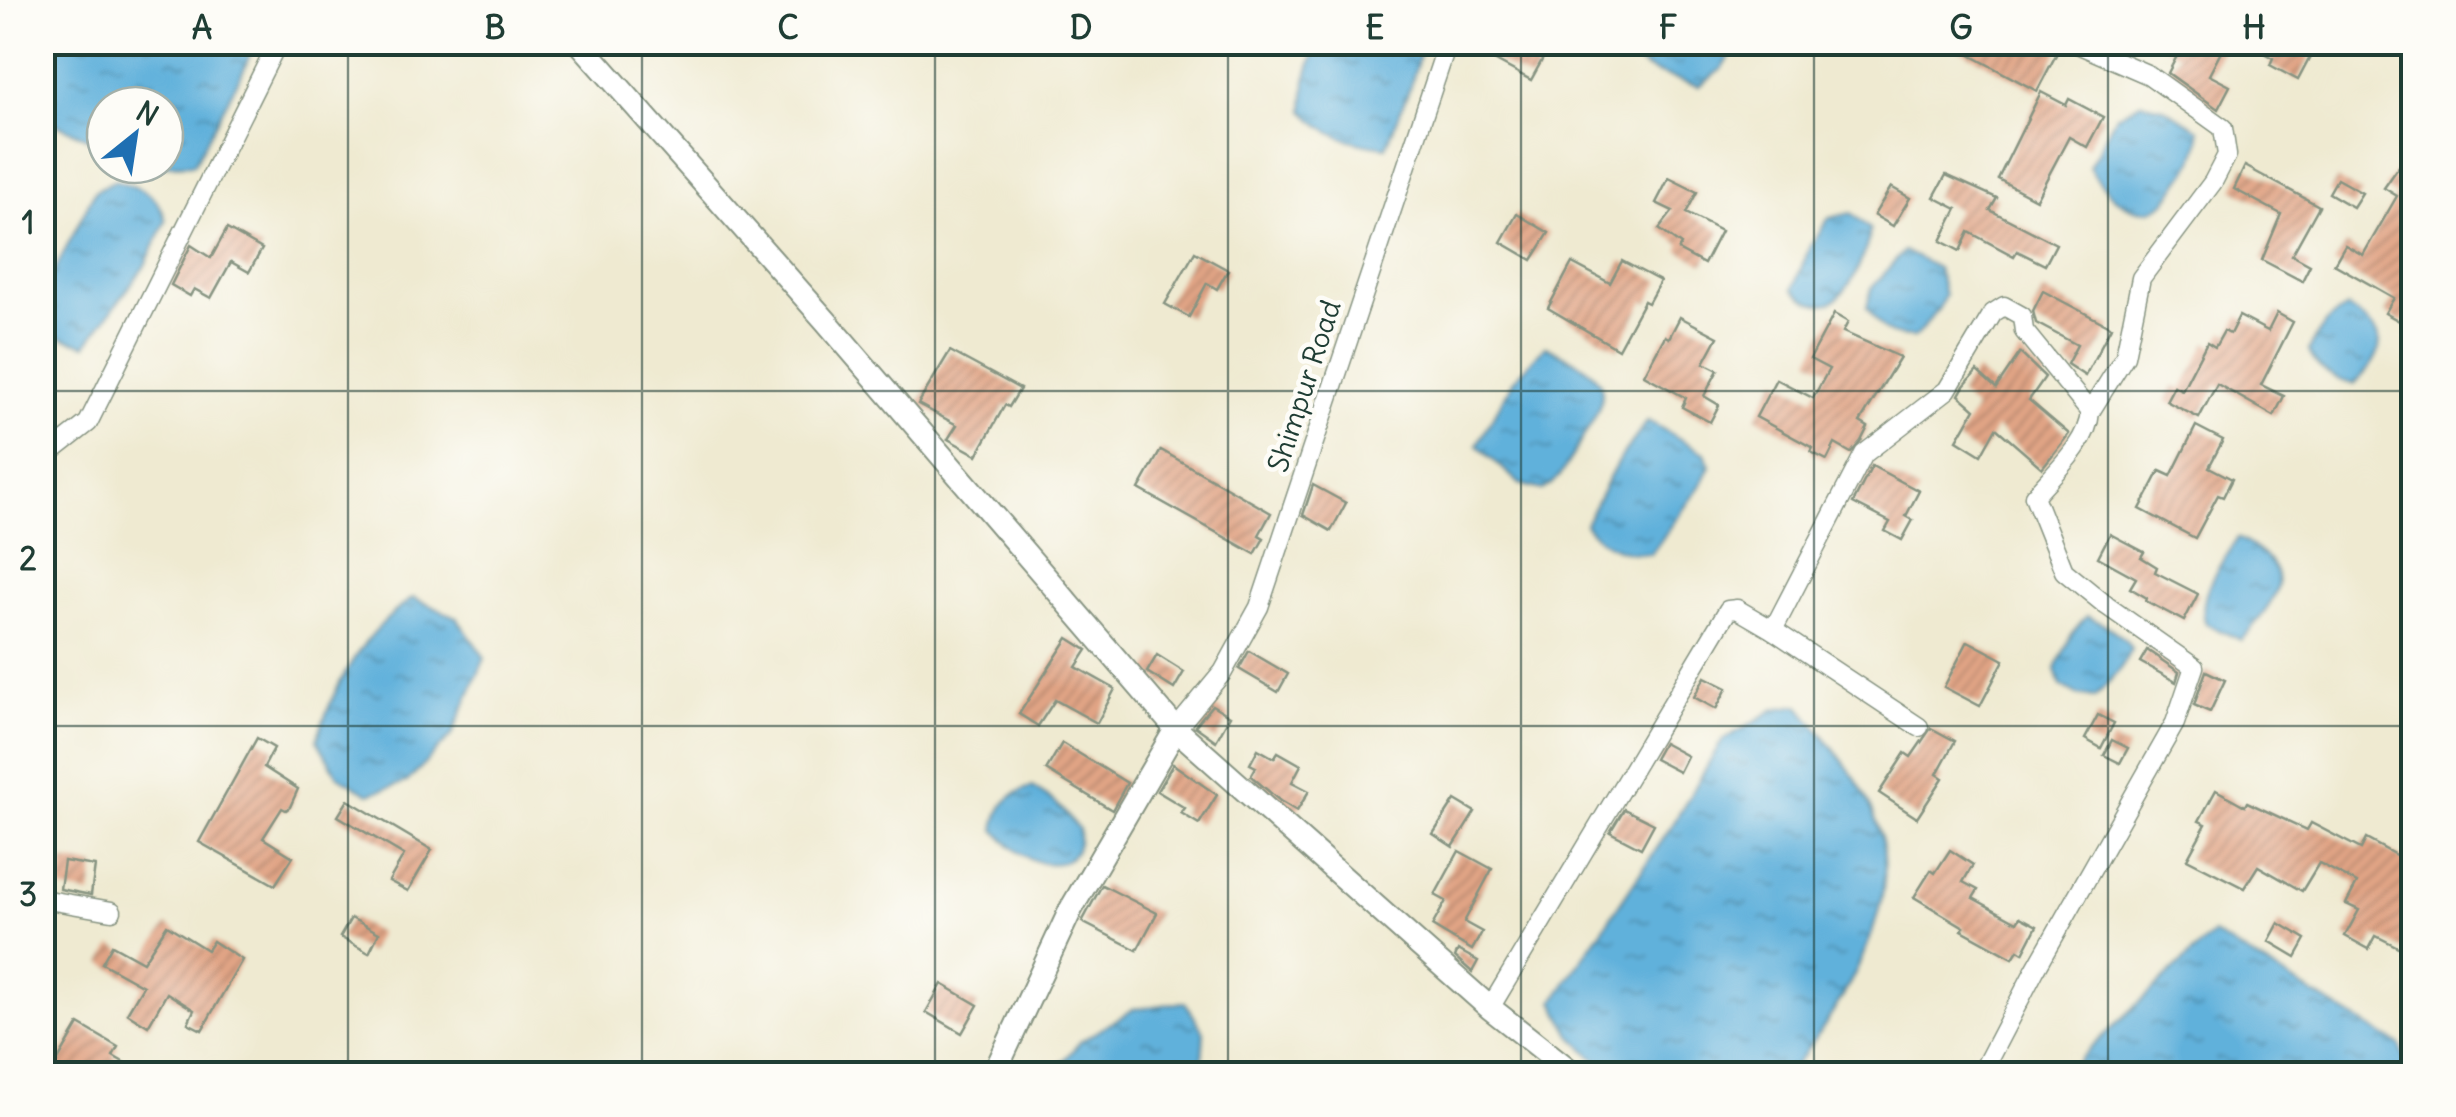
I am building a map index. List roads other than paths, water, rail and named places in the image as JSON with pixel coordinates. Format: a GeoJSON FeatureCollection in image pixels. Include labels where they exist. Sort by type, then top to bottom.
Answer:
{"type":"FeatureCollection","features":[{"type":"Feature","properties":{"kind":"street"},"geometry":{"type":"LineString","coordinates":[[42,458],[88,423],[278,42]]}},
{"type":"Feature","properties":{"kind":"street"},"geometry":{"type":"LineString","coordinates":[[579,42],[1176,730],[1490,1008],[1574,1074]]}},
{"type":"Feature","properties":{"kind":"street","name":"Shimpur Road"},"geometry":{"type":"LineString","coordinates":[[1176,730],[1223,672],[1259,607],[1448,42]]}},
{"type":"Feature","properties":{"kind":"street"},"geometry":{"type":"LineString","coordinates":[[1982,1074],[2035,970],[2175,724],[2194,667],[2064,571],[2034,496],[2089,425],[2090,412],[2124,356],[2141,278],[2213,182],[2227,155],[2224,128],[2149,75],[2074,42]]}},
{"type":"Feature","properties":{"kind":"street"},"geometry":{"type":"LineString","coordinates":[[1773,630],[1864,454],[1947,390],[1992,314],[2004,306],[2022,316],[2024,332],[2090,412]]}},
{"type":"Feature","properties":{"kind":"street"},"geometry":{"type":"LineString","coordinates":[[1490,1008],[1728,610],[1738,609],[1773,630],[1918,727]]}},
{"type":"Feature","properties":{"kind":"street"},"geometry":{"type":"LineString","coordinates":[[994,1074],[1071,909],[1176,730]]}},
{"type":"Feature","properties":{"kind":"street"},"geometry":{"type":"LineString","coordinates":[[42,899],[112,911]]}},
{"type":"Feature","properties":{"kind":"water"},"geometry":{"type":"Polygon","coordinates":[[[43,42],[254,42],[194,164],[185,164],[185,85],[85,85],[85,137],[43,118],[43,42]]]}},
{"type":"Feature","properties":{"kind":"water"},"geometry":{"type":"Polygon","coordinates":[[[1317,43],[1423,43],[1386,147],[1341,137],[1304,111],[1306,80],[1317,43]]]}},
{"type":"Feature","properties":{"kind":"water"},"geometry":{"type":"Polygon","coordinates":[[[1605,43],[1739,43],[1723,68],[1699,86],[1653,72],[1605,43]]]}},
{"type":"Feature","properties":{"kind":"water"},"geometry":{"type":"Polygon","coordinates":[[[2142,102],[2164,108],[2199,129],[2198,147],[2189,168],[2167,200],[2150,210],[2139,210],[2118,200],[2089,167],[2116,116],[2142,102]]]}},
{"type":"Feature","properties":{"kind":"water"},"geometry":{"type":"Polygon","coordinates":[[[106,185],[140,189],[158,204],[166,221],[144,267],[86,345],[57,336],[44,309],[50,280],[95,191],[106,185]]]}},
{"type":"Feature","properties":{"kind":"water"},"geometry":{"type":"Polygon","coordinates":[[[1851,213],[1870,229],[1861,262],[1848,286],[1832,302],[1811,302],[1793,289],[1810,246],[1829,218],[1851,213]]]}},
{"type":"Feature","properties":{"kind":"water"},"geometry":{"type":"Polygon","coordinates":[[[1904,251],[1937,268],[1945,295],[1915,337],[1886,331],[1867,307],[1871,289],[1904,251]]]}},
{"type":"Feature","properties":{"kind":"water"},"geometry":{"type":"Polygon","coordinates":[[[2347,308],[2371,326],[2379,343],[2374,362],[2354,384],[2327,374],[2309,351],[2324,326],[2347,308]]]}},
{"type":"Feature","properties":{"kind":"water"},"geometry":{"type":"Polygon","coordinates":[[[1545,346],[1595,376],[1602,397],[1589,428],[1562,472],[1542,490],[1520,484],[1477,445],[1514,380],[1545,346]]]}},
{"type":"Feature","properties":{"kind":"water"},"geometry":{"type":"Polygon","coordinates":[[[1648,421],[1705,453],[1710,466],[1651,554],[1631,553],[1614,548],[1585,524],[1617,463],[1648,421]]]}},
{"type":"Feature","properties":{"kind":"water"},"geometry":{"type":"Polygon","coordinates":[[[2238,538],[2270,562],[2277,585],[2266,610],[2241,640],[2206,624],[2204,613],[2207,590],[2238,538]]]}},
{"type":"Feature","properties":{"kind":"water"},"geometry":{"type":"Polygon","coordinates":[[[413,598],[456,617],[485,658],[452,735],[407,782],[369,794],[338,776],[317,740],[332,699],[365,643],[413,598]]]}},
{"type":"Feature","properties":{"kind":"water"},"geometry":{"type":"Polygon","coordinates":[[[2087,616],[2117,633],[2131,649],[2119,671],[2095,697],[2077,695],[2061,686],[2056,669],[2072,634],[2087,616]]]}},
{"type":"Feature","properties":{"kind":"water"},"geometry":{"type":"Polygon","coordinates":[[[1799,705],[1859,785],[1882,841],[1881,901],[1859,965],[1824,1026],[1787,1074],[1611,1074],[1572,1037],[1554,1001],[1672,826],[1722,741],[1775,709],[1799,705]]]}},
{"type":"Feature","properties":{"kind":"water"},"geometry":{"type":"Polygon","coordinates":[[[1032,787],[1055,802],[1079,829],[1074,852],[1060,862],[1030,859],[995,830],[1006,802],[1032,787]]]}},
{"type":"Feature","properties":{"kind":"water"},"geometry":{"type":"Polygon","coordinates":[[[2213,934],[2401,1046],[2408,1074],[2069,1074],[2080,1058],[2213,934]]]}},
{"type":"Feature","properties":{"kind":"water"},"geometry":{"type":"Polygon","coordinates":[[[1185,1002],[1204,1032],[1202,1061],[1185,1074],[1052,1074],[1081,1041],[1134,1009],[1185,1002]]]}}]}
